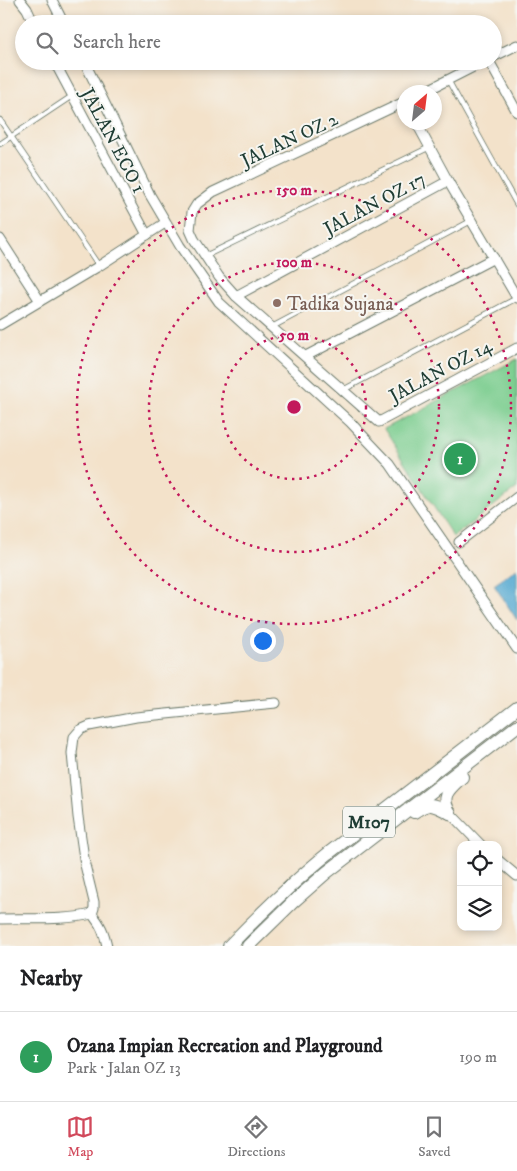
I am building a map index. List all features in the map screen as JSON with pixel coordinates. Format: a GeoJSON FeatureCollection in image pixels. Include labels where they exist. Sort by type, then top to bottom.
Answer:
{"type":"FeatureCollection","features":[{"type":"Feature","properties":{"kind":"main road","name":"M107"},"geometry":{"type":"LineString","coordinates":[[229,946],[281,894],[330,852],[517,708]]}},
{"type":"Feature","properties":{"kind":"main road","name":"M107"},"geometry":{"type":"LineString","coordinates":[[248,946],[293,902],[346,858],[517,726]]}},
{"type":"Feature","properties":{"kind":"main road"},"geometry":{"type":"LineString","coordinates":[[450,813],[444,800],[448,790],[517,730]]}},
{"type":"Feature","properties":{"kind":"main road"},"geometry":{"type":"LineString","coordinates":[[346,858],[423,806],[430,804],[450,813]]}},
{"type":"Feature","properties":{"kind":"main road"},"geometry":{"type":"LineString","coordinates":[[255,946],[293,902]]}},
{"type":"Feature","properties":{"kind":"street"},"geometry":{"type":"LineString","coordinates":[[20,0],[30,15]]}},
{"type":"Feature","properties":{"kind":"street"},"geometry":{"type":"LineString","coordinates":[[52,0],[60,15]]}},
{"type":"Feature","properties":{"kind":"street"},"geometry":{"type":"LineString","coordinates":[[502,52],[517,45]]}},
{"type":"Feature","properties":{"kind":"street","name":"JALAN ECO 1"},"geometry":{"type":"LineString","coordinates":[[59,70],[147,234]]}},
{"type":"Feature","properties":{"kind":"street"},"geometry":{"type":"LineString","coordinates":[[88,70],[140,176],[166,223],[198,274],[219,302],[350,422],[390,464],[517,649]]}},
{"type":"Feature","properties":{"kind":"street"},"geometry":{"type":"LineString","coordinates":[[438,85],[469,70]]}},
{"type":"Feature","properties":{"kind":"street"},"geometry":{"type":"LineString","coordinates":[[492,70],[517,112]]}},
{"type":"Feature","properties":{"kind":"street","name":"JALAN OZ 2"},"geometry":{"type":"LineString","coordinates":[[205,256],[190,230],[192,212],[197,204],[213,192],[397,105]]}},
{"type":"Feature","properties":{"kind":"street"},"geometry":{"type":"LineString","coordinates":[[420,130],[448,181],[517,298]]}},
{"type":"Feature","properties":{"kind":"street","name":"JALAN OZ 17"},"geometry":{"type":"LineString","coordinates":[[236,296],[448,181]]}},
{"type":"Feature","properties":{"kind":"street"},"geometry":{"type":"LineString","coordinates":[[0,325],[166,223]]}},
{"type":"Feature","properties":{"kind":"street"},"geometry":{"type":"LineString","coordinates":[[0,239],[40,301]]}},
{"type":"Feature","properties":{"kind":"street"},"geometry":{"type":"LineString","coordinates":[[205,256],[219,277],[236,296],[343,390]]}},
{"type":"Feature","properties":{"kind":"street"},"geometry":{"type":"LineString","coordinates":[[306,356],[494,258]]}},
{"type":"Feature","properties":{"kind":"street","name":"JALAN OZ 14"},"geometry":{"type":"LineString","coordinates":[[343,390],[379,422],[517,348]]}},
{"type":"Feature","properties":{"kind":"street"},"geometry":{"type":"LineString","coordinates":[[459,542],[517,497]]}},
{"type":"Feature","properties":{"kind":"street"},"geometry":{"type":"LineString","coordinates":[[92,914],[94,902],[85,865],[72,753],[74,738],[80,730],[89,726],[136,717],[276,703]]}},
{"type":"Feature","properties":{"kind":"street"},"geometry":{"type":"LineString","coordinates":[[450,813],[476,841]]}},
{"type":"Feature","properties":{"kind":"street"},"geometry":{"type":"LineString","coordinates":[[502,863],[517,876]]}},
{"type":"Feature","properties":{"kind":"street"},"geometry":{"type":"LineString","coordinates":[[0,919],[78,918],[92,914]]}},
{"type":"Feature","properties":{"kind":"street"},"geometry":{"type":"LineString","coordinates":[[92,914],[100,924],[107,946]]}},
{"type":"Feature","properties":{"kind":"lane"},"geometry":{"type":"LineString","coordinates":[[448,80],[517,205]]}},
{"type":"Feature","properties":{"kind":"lane"},"geometry":{"type":"LineString","coordinates":[[0,144],[72,96]]}},
{"type":"Feature","properties":{"kind":"lane"},"geometry":{"type":"LineString","coordinates":[[0,120],[98,266]]}},
{"type":"Feature","properties":{"kind":"lane"},"geometry":{"type":"LineString","coordinates":[[205,256],[430,147]]}},
{"type":"Feature","properties":{"kind":"lane"},"geometry":{"type":"LineString","coordinates":[[272,327],[472,221]]}},
{"type":"Feature","properties":{"kind":"lane"},"geometry":{"type":"LineString","coordinates":[[343,390],[517,298]]}},
{"type":"Feature","properties":{"kind":"green space"},"geometry":{"type":"Polygon","coordinates":[[[517,359],[517,488],[453,537],[384,429],[517,359]]]}},
{"type":"Feature","properties":{"kind":"water"},"geometry":{"type":"Polygon","coordinates":[[[517,568],[517,620],[494,585],[517,568]]]}},
{"type":"Feature","properties":{"kind":"place","name":"Tadika Sujana"},"geometry":{"type":"Point","coordinates":[277,303]}},
{"type":"Feature","properties":{"kind":"place","name":"Ozana Impian Recreation and Playground"},"geometry":{"type":"Point","coordinates":[460,459]}}]}
